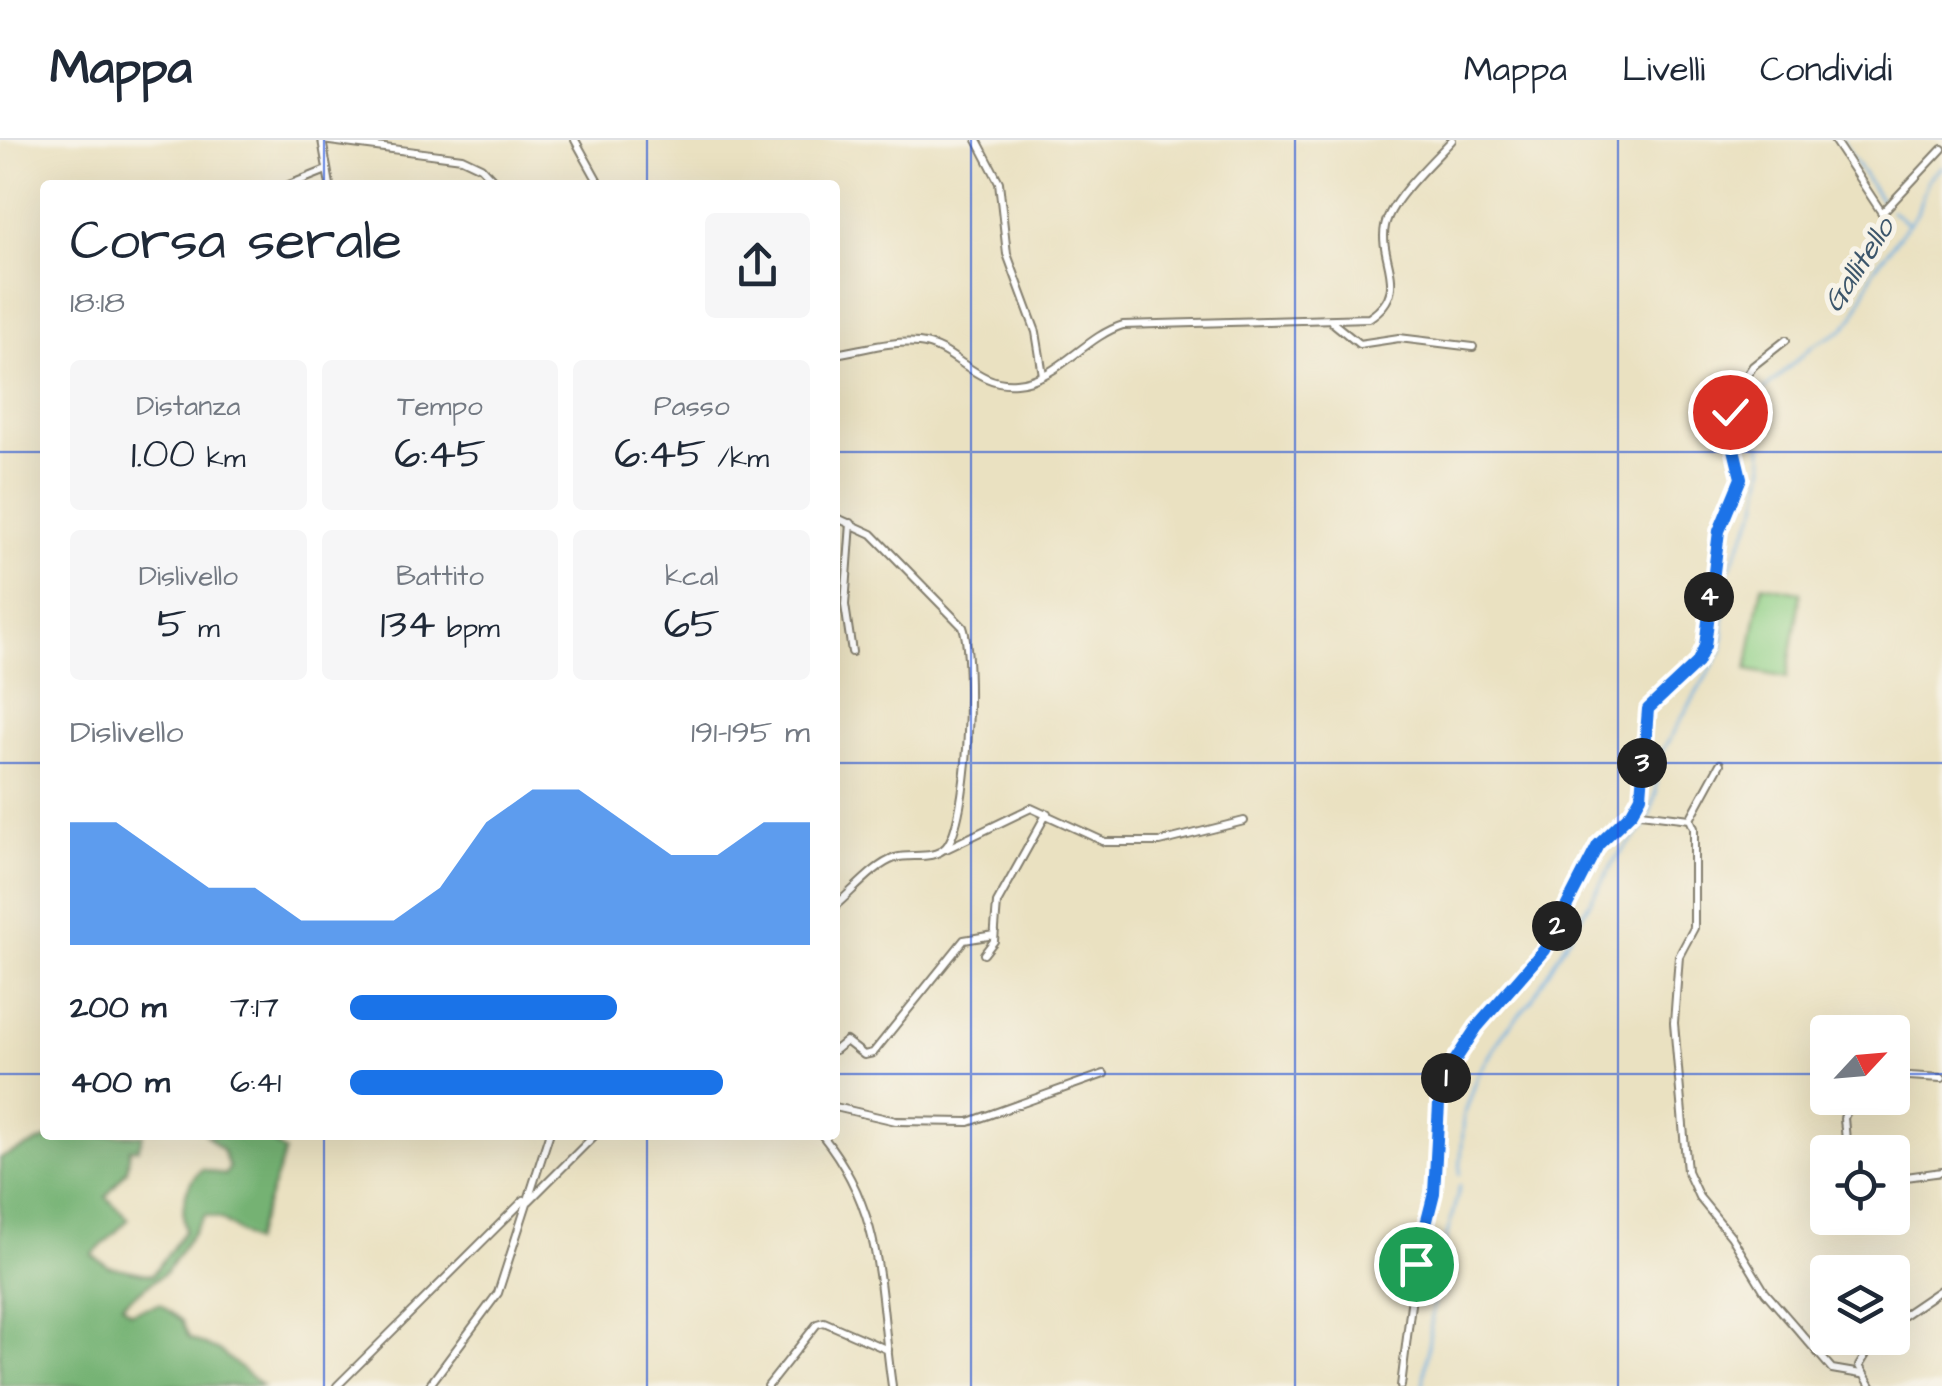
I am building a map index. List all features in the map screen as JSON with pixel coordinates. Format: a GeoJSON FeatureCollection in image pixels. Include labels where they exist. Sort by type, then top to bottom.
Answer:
{"type":"FeatureCollection","features":[{"type":"Feature","properties":{"kind":"street"},"geometry":{"type":"LineString","coordinates":[[328,180],[322,140],[403,144],[475,162],[493,180]]}},
{"type":"Feature","properties":{"kind":"street"},"geometry":{"type":"LineString","coordinates":[[575,140],[597,180]]}},
{"type":"Feature","properties":{"kind":"street"},"geometry":{"type":"LineString","coordinates":[[977,140],[999,182],[1007,254],[1036,332],[1043,375]]}},
{"type":"Feature","properties":{"kind":"street"},"geometry":{"type":"LineString","coordinates":[[840,353],[919,342],[990,381],[1019,383],[1043,375],[1101,334],[1123,325],[1365,320],[1380,310],[1393,280],[1384,242],[1388,216],[1452,140]]}},
{"type":"Feature","properties":{"kind":"street"},"geometry":{"type":"LineString","coordinates":[[1834,140],[1882,212],[1942,149]]}},
{"type":"Feature","properties":{"kind":"street"},"geometry":{"type":"LineString","coordinates":[[302,180],[324,171]]}},
{"type":"Feature","properties":{"kind":"street"},"geometry":{"type":"LineString","coordinates":[[1330,321],[1359,344],[1399,338],[1473,346]]}},
{"type":"Feature","properties":{"kind":"street"},"geometry":{"type":"LineString","coordinates":[[1402,1386],[1416,1264],[1434,1193],[1439,1104],[1448,1071],[1477,1027],[1544,950],[1598,845],[1634,812],[1641,796],[1648,709],[1697,663],[1705,646],[1719,531],[1741,478],[1728,424],[1739,386],[1753,366],[1786,340]]}},
{"type":"Feature","properties":{"kind":"street"},"geometry":{"type":"LineString","coordinates":[[840,519],[872,534],[957,618],[966,635],[969,744],[955,828],[940,851]]}},
{"type":"Feature","properties":{"kind":"street"},"geometry":{"type":"LineString","coordinates":[[851,522],[845,605],[852,652]]}},
{"type":"Feature","properties":{"kind":"street"},"geometry":{"type":"LineString","coordinates":[[1690,819],[1720,764]]}},
{"type":"Feature","properties":{"kind":"street"},"geometry":{"type":"LineString","coordinates":[[840,902],[891,859],[940,851],[1025,810],[1047,813],[1104,842],[1160,842],[1244,821]]}},
{"type":"Feature","properties":{"kind":"street"},"geometry":{"type":"LineString","coordinates":[[1634,812],[1690,819]]}},
{"type":"Feature","properties":{"kind":"street"},"geometry":{"type":"LineString","coordinates":[[984,954],[994,935],[997,903],[1047,813]]}},
{"type":"Feature","properties":{"kind":"street"},"geometry":{"type":"LineString","coordinates":[[1690,819],[1694,828],[1696,916],[1680,956],[1674,1022],[1687,1171],[1699,1198],[1732,1236],[1774,1304],[1832,1369],[1861,1374],[1871,1386]]}},
{"type":"Feature","properties":{"kind":"street"},"geometry":{"type":"LineString","coordinates":[[840,1046],[846,1041],[864,1055],[873,1053],[964,940],[994,935]]}},
{"type":"Feature","properties":{"kind":"street"},"geometry":{"type":"LineString","coordinates":[[840,1108],[896,1120],[949,1123],[981,1119],[1104,1074]]}},
{"type":"Feature","properties":{"kind":"street"},"geometry":{"type":"LineString","coordinates":[[1910,1075],[1942,1078]]}},
{"type":"Feature","properties":{"kind":"street"},"geometry":{"type":"LineString","coordinates":[[429,1386],[498,1293],[547,1140]]}},
{"type":"Feature","properties":{"kind":"street"},"geometry":{"type":"LineString","coordinates":[[337,1386],[590,1140]]}},
{"type":"Feature","properties":{"kind":"street"},"geometry":{"type":"LineString","coordinates":[[825,1140],[859,1193],[870,1224],[880,1265],[892,1386]]}},
{"type":"Feature","properties":{"kind":"street"},"geometry":{"type":"LineString","coordinates":[[1910,1176],[1942,1172]]}},
{"type":"Feature","properties":{"kind":"street"},"geometry":{"type":"LineString","coordinates":[[1910,1311],[1942,1289]]}},
{"type":"Feature","properties":{"kind":"street"},"geometry":{"type":"LineString","coordinates":[[768,1386],[817,1324],[824,1322],[888,1350]]}},
{"type":"Feature","properties":{"kind":"street"},"geometry":{"type":"LineString","coordinates":[[1861,1374],[1863,1355]]}},
{"type":"Feature","properties":{"kind":"green space"},"geometry":{"type":"Polygon","coordinates":[[[1762,585],[1801,592],[1787,678],[1747,670],[1762,585]]]}},
{"type":"Feature","properties":{"kind":"green space"},"geometry":{"type":"Polygon","coordinates":[[[44,1140],[141,1140],[138,1149],[130,1149],[127,1170],[106,1197],[129,1219],[92,1255],[108,1266],[152,1275],[185,1231],[185,1198],[196,1175],[202,1169],[225,1175],[229,1168],[223,1151],[211,1140],[269,1140],[285,1152],[253,1242],[221,1219],[205,1215],[166,1272],[122,1304],[130,1312],[160,1304],[182,1321],[189,1338],[221,1352],[262,1386],[0,1386],[0,1158],[44,1140]]]}},
{"type":"Feature","properties":{"kind":"waterway"},"geometry":{"type":"LineString","coordinates":[[1841,140],[1884,205]]}},
{"type":"Feature","properties":{"kind":"waterway","name":"Gallitello"},"geometry":{"type":"LineString","coordinates":[[1460,1174],[1464,1115],[1479,1073],[1504,1032],[1531,1001],[1616,858],[1646,825],[1656,794],[1658,758],[1722,650],[1727,573],[1758,506],[1765,464],[1758,431],[1763,391],[1812,346],[1843,330],[1855,315],[1874,269],[1917,213],[1928,179],[1942,167]]}},
{"type":"Feature","properties":{"kind":"waterway"},"geometry":{"type":"LineString","coordinates":[[1891,210],[1908,224]]}},
{"type":"Feature","properties":{"kind":"waterway","name":"Gallitello"},"geometry":{"type":"LineString","coordinates":[[1423,1386],[1438,1270],[1460,1185]]}},
{"type":"Feature","properties":{"kind":"route"},"geometry":{"type":"LineString","coordinates":[[1416,1264],[1434,1193],[1440,1150],[1439,1104],[1448,1071],[1477,1027],[1544,950],[1598,845],[1632,812],[1641,796],[1648,709],[1657,696],[1697,663],[1705,646],[1713,559],[1726,508],[1741,478],[1728,424],[1730,412]]}}]}
